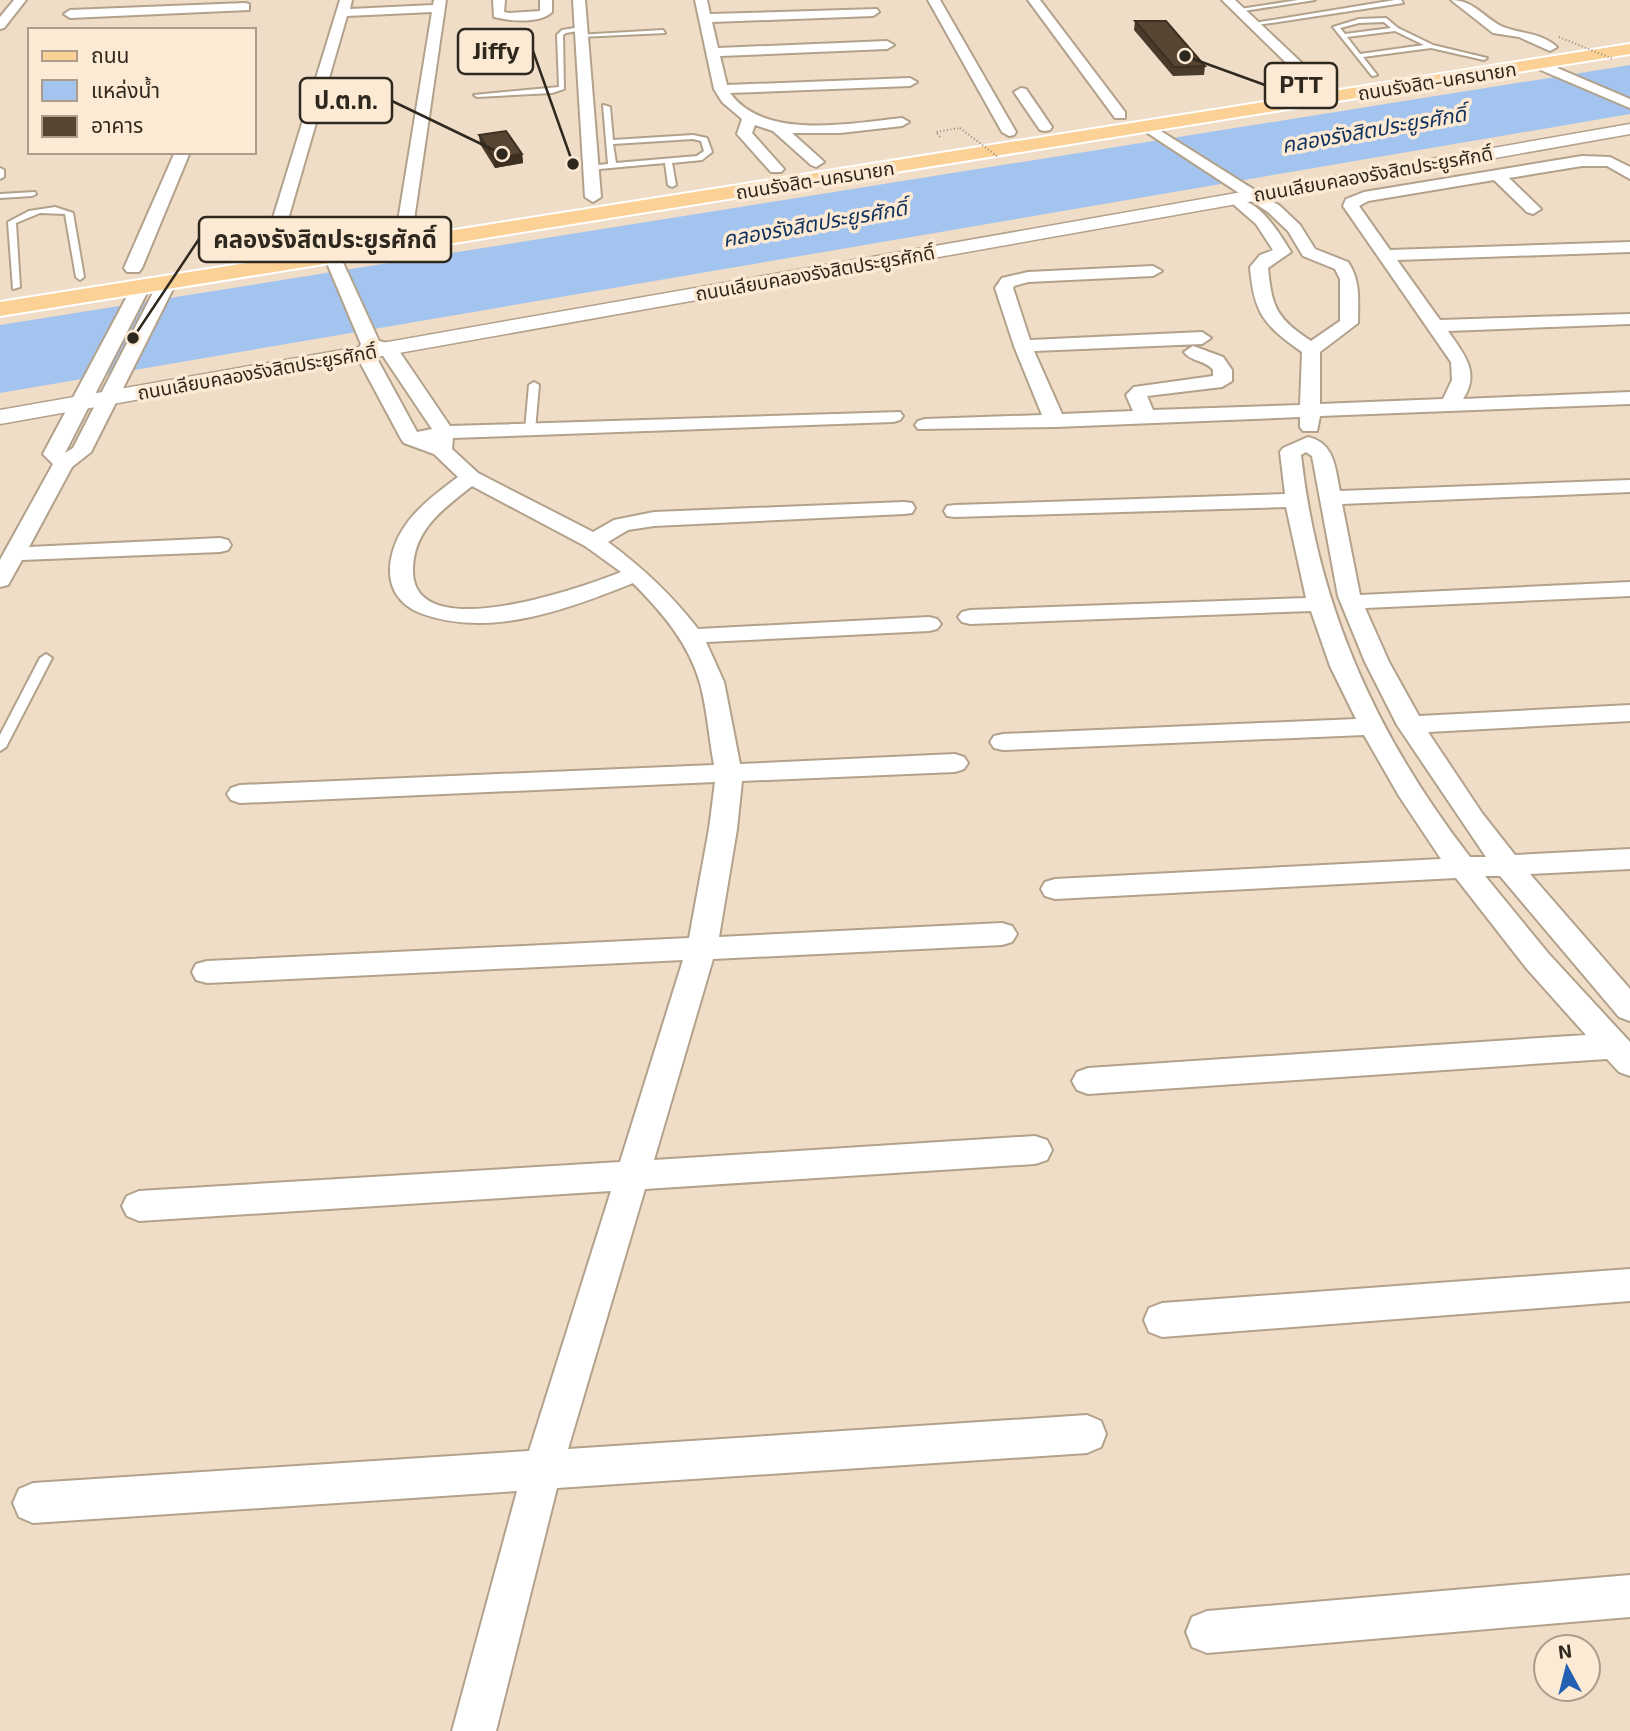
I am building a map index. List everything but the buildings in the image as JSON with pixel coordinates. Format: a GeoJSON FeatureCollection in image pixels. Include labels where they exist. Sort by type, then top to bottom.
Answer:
{"type":"FeatureCollection","features":[{"type":"Feature","properties":{"kind":"main road","name":"ถนนรังสิต-นครนายก"},"geometry":{"type":"LineString","coordinates":[[0,309],[335,261],[1140,129],[1547,54],[1630,34]]}},
{"type":"Feature","properties":{"kind":"main road","name":"ถนนรังสิต-นครนายก"},"geometry":{"type":"LineString","coordinates":[[8,288],[80,277],[148,286],[272,247],[776,169],[953,135],[1045,127],[1140,129],[1317,85],[1374,75],[1485,58],[1547,54],[1622,54]]}},
{"type":"Feature","properties":{"kind":"street"},"geometry":{"type":"LineString","coordinates":[[0,25],[20,0]]}},
{"type":"Feature","properties":{"kind":"street"},"geometry":{"type":"LineString","coordinates":[[499,0],[498,14],[509,17],[543,15],[546,12],[546,0]]}},
{"type":"Feature","properties":{"kind":"street"},"geometry":{"type":"LineString","coordinates":[[579,0],[593,197]]}},
{"type":"Feature","properties":{"kind":"street"},"geometry":{"type":"LineString","coordinates":[[701,0],[721,89],[727,99],[750,118],[778,128],[840,129],[902,122]]}},
{"type":"Feature","properties":{"kind":"street"},"geometry":{"type":"LineString","coordinates":[[934,0],[1009,132]]}},
{"type":"Feature","properties":{"kind":"street"},"geometry":{"type":"LineString","coordinates":[[1034,0],[1140,129],[1234,191],[1287,220],[1309,252]]}},
{"type":"Feature","properties":{"kind":"street"},"geometry":{"type":"LineString","coordinates":[[1457,0],[1498,30],[1522,34],[1547,54],[1630,104]]}},
{"type":"Feature","properties":{"kind":"street"},"geometry":{"type":"LineString","coordinates":[[70,14],[247,3],[239,24]]}},
{"type":"Feature","properties":{"kind":"street"},"geometry":{"type":"LineString","coordinates":[[272,247],[344,6],[440,4],[405,228]]}},
{"type":"Feature","properties":{"kind":"street"},"geometry":{"type":"LineString","coordinates":[[1232,5],[1317,85]]}},
{"type":"Feature","properties":{"kind":"street"},"geometry":{"type":"LineString","coordinates":[[705,18],[873,12]]}},
{"type":"Feature","properties":{"kind":"street"},"geometry":{"type":"LineString","coordinates":[[1498,30],[1499,37],[1547,54]]}},
{"type":"Feature","properties":{"kind":"street"},"geometry":{"type":"LineString","coordinates":[[712,52],[887,45]]}},
{"type":"Feature","properties":{"kind":"street"},"geometry":{"type":"LineString","coordinates":[[721,89],[910,82]]}},
{"type":"Feature","properties":{"kind":"street"},"geometry":{"type":"LineString","coordinates":[[1021,92],[1045,127]]}},
{"type":"Feature","properties":{"kind":"street"},"geometry":{"type":"LineString","coordinates":[[750,118],[744,134],[776,169]]}},
{"type":"Feature","properties":{"kind":"street"},"geometry":{"type":"LineString","coordinates":[[778,128],[816,162]]}},
{"type":"Feature","properties":{"kind":"street","name":"ถนนเลียบคลองรังสิตประยูรศักดิ์"},"geometry":{"type":"LineString","coordinates":[[0,417],[81,402],[112,389],[1234,191],[1630,129]]}},
{"type":"Feature","properties":{"kind":"street"},"geometry":{"type":"LineString","coordinates":[[0,580],[64,463],[81,452],[112,389],[148,286],[182,154]]}},
{"type":"Feature","properties":{"kind":"street"},"geometry":{"type":"LineString","coordinates":[[1450,404],[1461,389],[1464,378],[1460,362],[1351,206],[1352,202],[1364,197],[1496,174],[1590,161],[1610,162],[1630,174]]}},
{"type":"Feature","properties":{"kind":"street"},"geometry":{"type":"LineString","coordinates":[[1496,174],[1533,209]]}},
{"type":"Feature","properties":{"kind":"street"},"geometry":{"type":"LineString","coordinates":[[1234,191],[1262,221],[1283,252]]}},
{"type":"Feature","properties":{"kind":"street"},"geometry":{"type":"LineString","coordinates":[[1387,255],[1630,247]]}},
{"type":"Feature","properties":{"kind":"street"},"geometry":{"type":"LineString","coordinates":[[1283,252],[1309,252],[1342,266],[1349,279],[1349,323],[1311,350],[1276,325],[1261,303],[1259,267],[1266,259],[1283,252]]}},
{"type":"Feature","properties":{"kind":"street"},"geometry":{"type":"LineString","coordinates":[[335,261],[411,439],[443,441],[530,430],[893,416]]}},
{"type":"Feature","properties":{"kind":"street"},"geometry":{"type":"LineString","coordinates":[[1055,421],[1023,346],[1004,288],[1008,282],[1028,277],[1153,271]]}},
{"type":"Feature","properties":{"kind":"street"},"geometry":{"type":"LineString","coordinates":[[64,463],[53,454],[148,286]]}},
{"type":"Feature","properties":{"kind":"street"},"geometry":{"type":"LineString","coordinates":[[1435,326],[1630,318]]}},
{"type":"Feature","properties":{"kind":"street"},"geometry":{"type":"LineString","coordinates":[[372,345],[471,477],[593,541],[637,574],[663,600],[691,636],[712,682],[729,775],[723,828],[702,947],[542,1471],[474,1731]]}},
{"type":"Feature","properties":{"kind":"street"},"geometry":{"type":"LineString","coordinates":[[1023,346],[1198,345],[1216,360],[1223,370],[1222,380],[1141,391],[1136,395],[1146,417]]}},
{"type":"Feature","properties":{"kind":"street"},"geometry":{"type":"LineString","coordinates":[[1308,443],[1312,410],[1311,350]]}},
{"type":"Feature","properties":{"kind":"street"},"geometry":{"type":"LineString","coordinates":[[925,425],[1630,397]]}},
{"type":"Feature","properties":{"kind":"street"},"geometry":{"type":"LineString","coordinates":[[1308,443],[1322,454],[1351,603],[1410,724],[1451,792],[1507,866],[1579,953],[1630,1009]]}},
{"type":"Feature","properties":{"kind":"street"},"geometry":{"type":"LineString","coordinates":[[1308,443],[1290,452],[1295,500],[1320,604],[1371,727],[1462,868],[1622,1055]]}},
{"type":"Feature","properties":{"kind":"street"},"geometry":{"type":"LineString","coordinates":[[471,477],[417,523],[406,544],[400,570],[404,590],[413,601],[432,610],[461,615],[510,613],[549,606],[637,574]]}},
{"type":"Feature","properties":{"kind":"street"},"geometry":{"type":"LineString","coordinates":[[1331,498],[1630,486]]}},
{"type":"Feature","properties":{"kind":"street"},"geometry":{"type":"LineString","coordinates":[[955,511],[1295,500]]}},
{"type":"Feature","properties":{"kind":"street"},"geometry":{"type":"LineString","coordinates":[[593,541],[622,525],[654,519],[904,508]]}},
{"type":"Feature","properties":{"kind":"street"},"geometry":{"type":"LineString","coordinates":[[14,554],[220,545]]}},
{"type":"Feature","properties":{"kind":"street"},"geometry":{"type":"LineString","coordinates":[[1351,603],[1630,589]]}},
{"type":"Feature","properties":{"kind":"street"},"geometry":{"type":"LineString","coordinates":[[970,617],[1320,604]]}},
{"type":"Feature","properties":{"kind":"street"},"geometry":{"type":"LineString","coordinates":[[691,636],[929,624]]}},
{"type":"Feature","properties":{"kind":"street"},"geometry":{"type":"LineString","coordinates":[[1410,724],[1630,713]]}},
{"type":"Feature","properties":{"kind":"street"},"geometry":{"type":"LineString","coordinates":[[1003,742],[1371,727]]}},
{"type":"Feature","properties":{"kind":"street"},"geometry":{"type":"LineString","coordinates":[[240,794],[729,775],[954,763]]}},
{"type":"Feature","properties":{"kind":"street"},"geometry":{"type":"LineString","coordinates":[[1055,889],[1630,859]]}},
{"type":"Feature","properties":{"kind":"street"},"geometry":{"type":"LineString","coordinates":[[207,972],[1002,934]]}},
{"type":"Feature","properties":{"kind":"street"},"geometry":{"type":"LineString","coordinates":[[1088,1081],[1622,1055]]}},
{"type":"Feature","properties":{"kind":"street"},"geometry":{"type":"LineString","coordinates":[[139,1206],[1035,1150]]}},
{"type":"Feature","properties":{"kind":"street"},"geometry":{"type":"LineString","coordinates":[[1161,1320],[1630,1285]]}},
{"type":"Feature","properties":{"kind":"street"},"geometry":{"type":"LineString","coordinates":[[33,1503],[1087,1434]]}},
{"type":"Feature","properties":{"kind":"street"},"geometry":{"type":"LineString","coordinates":[[1207,1632],[1630,1596]]}},
{"type":"Feature","properties":{"kind":"lane"},"geometry":{"type":"LineString","coordinates":[[1232,5],[1312,0]]}},
{"type":"Feature","properties":{"kind":"lane"},"geometry":{"type":"LineString","coordinates":[[1251,24],[1400,2],[1398,0]]}},
{"type":"Feature","properties":{"kind":"lane"},"geometry":{"type":"LineString","coordinates":[[1374,75],[1336,27],[1359,21],[1386,20],[1396,29],[1431,46],[1485,58]]}},
{"type":"Feature","properties":{"kind":"lane"},"geometry":{"type":"LineString","coordinates":[[1343,36],[1396,29]]}},
{"type":"Feature","properties":{"kind":"lane"},"geometry":{"type":"LineString","coordinates":[[477,95],[552,91],[562,88],[560,34],[564,31],[663,32]]}},
{"type":"Feature","properties":{"kind":"lane"},"geometry":{"type":"LineString","coordinates":[[1358,56],[1431,46]]}},
{"type":"Feature","properties":{"kind":"lane"},"geometry":{"type":"LineString","coordinates":[[606,107],[612,166]]}},
{"type":"Feature","properties":{"kind":"lane"},"geometry":{"type":"LineString","coordinates":[[591,168],[706,155],[704,140],[693,137],[610,142]]}},
{"type":"Feature","properties":{"kind":"lane"},"geometry":{"type":"LineString","coordinates":[[668,161],[672,185]]}},
{"type":"Feature","properties":{"kind":"lane"},"geometry":{"type":"LineString","coordinates":[[0,170],[0,177]]}},
{"type":"Feature","properties":{"kind":"lane"},"geometry":{"type":"LineString","coordinates":[[0,196],[32,194]]}},
{"type":"Feature","properties":{"kind":"lane"},"geometry":{"type":"LineString","coordinates":[[8,288],[12,222],[26,214],[39,212],[62,210],[69,213],[80,277]]}},
{"type":"Feature","properties":{"kind":"lane"},"geometry":{"type":"LineString","coordinates":[[530,430],[534,385]]}},
{"type":"Feature","properties":{"kind":"lane"},"geometry":{"type":"LineString","coordinates":[[0,747],[46,658]]}},
{"type":"Feature","properties":{"kind":"path"},"geometry":{"type":"LineString","coordinates":[[1547,54],[1622,54]]}},
{"type":"Feature","properties":{"kind":"path"},"geometry":{"type":"LineString","coordinates":[[953,135],[998,157]]}},
{"type":"Feature","properties":{"kind":"water"},"geometry":{"type":"Polygon","coordinates":[[[1630,65],[1630,114],[0,393],[0,325],[1630,65]]]}},
{"type":"Feature","properties":{"kind":"place","name":"PTT"},"geometry":{"type":"Point","coordinates":[1185,56]}},
{"type":"Feature","properties":{"kind":"place","name":"ป.ต.ท."},"geometry":{"type":"Point","coordinates":[502,154]}},
{"type":"Feature","properties":{"kind":"place","name":"Jiffy"},"geometry":{"type":"Point","coordinates":[573,164]}},
{"type":"Feature","properties":{"kind":"place","name":"คลองรังสิตประยูรศักดิ์"},"geometry":{"type":"Point","coordinates":[133,338]}}]}
